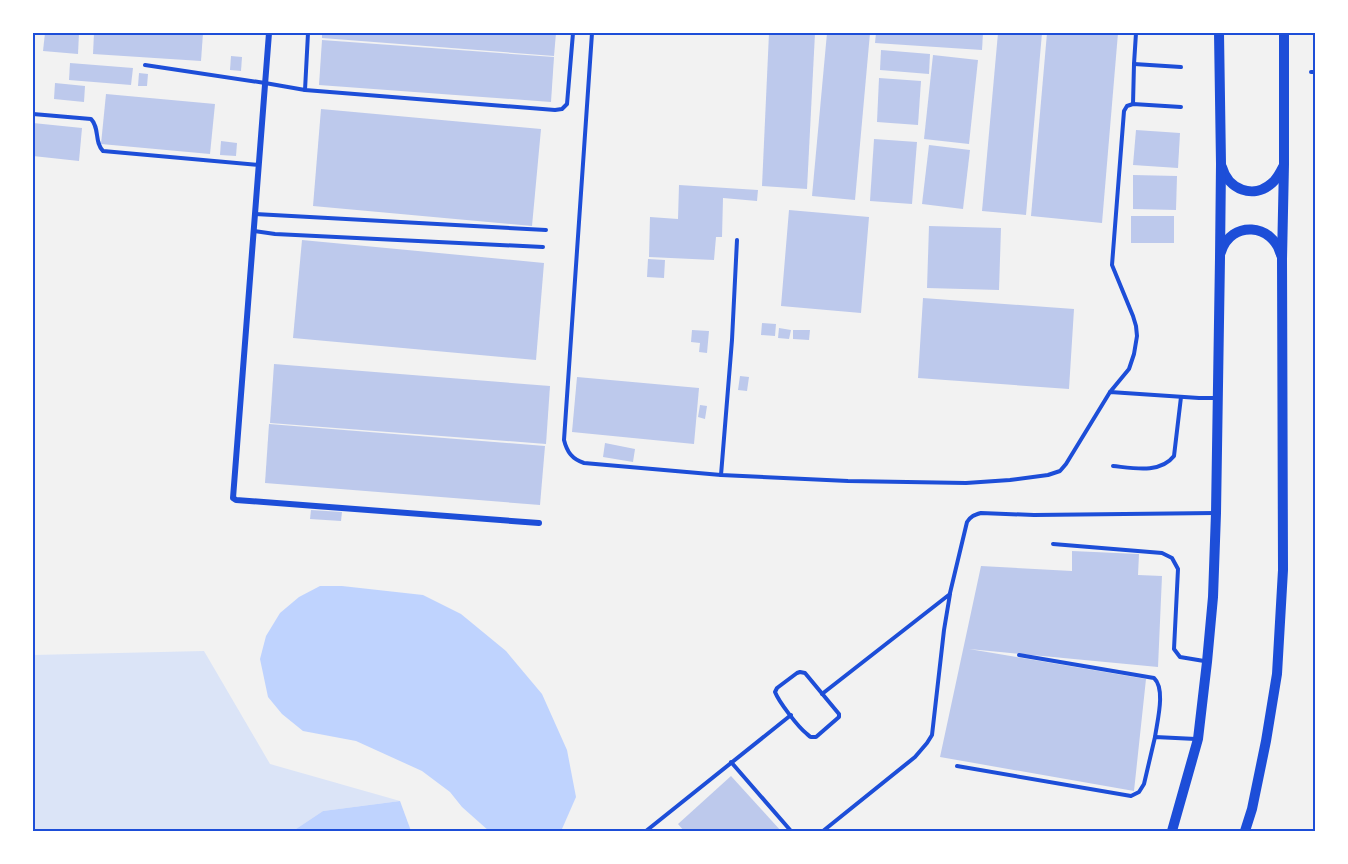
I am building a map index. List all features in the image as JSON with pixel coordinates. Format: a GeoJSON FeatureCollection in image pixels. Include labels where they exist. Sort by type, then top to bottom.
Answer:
{"type":"FeatureCollection","features":[{"type":"Feature","properties":{"kind":"street"},"geometry":{"type":"LineString","coordinates":[[269,33],[233,498],[539,523]]}},
{"type":"Feature","properties":{"kind":"street"},"geometry":{"type":"LineString","coordinates":[[1172,831],[1198,739],[1213,597],[1221,164],[1219,33]]}},
{"type":"Feature","properties":{"kind":"street"},"geometry":{"type":"LineString","coordinates":[[1245,831],[1252,809],[1266,741],[1277,674],[1282,570],[1284,33]]}},
{"type":"Feature","properties":{"kind":"street"},"geometry":{"type":"LineString","coordinates":[[1221,164],[1224,175],[1231,183],[1240,189],[1251,191],[1262,190],[1271,184],[1284,164]]}},
{"type":"Feature","properties":{"kind":"street"},"geometry":{"type":"LineString","coordinates":[[1220,258],[1223,245],[1232,235],[1244,230],[1258,230],[1270,236],[1279,246],[1282,259]]}},
{"type":"Feature","properties":{"kind":"lane"},"geometry":{"type":"LineString","coordinates":[[305,90],[308,33]]}},
{"type":"Feature","properties":{"kind":"lane"},"geometry":{"type":"LineString","coordinates":[[145,64],[305,90],[555,110],[562,109],[567,104],[573,33]]}},
{"type":"Feature","properties":{"kind":"lane"},"geometry":{"type":"LineString","coordinates":[[592,33],[564,440],[566,448],[576,460],[584,463],[721,475],[848,481],[966,483],[1010,480],[1048,475],[1060,471],[1110,392],[1129,369],[1134,354],[1137,336],[1133,316],[1112,265],[1124,111],[1127,106],[1133,104],[1181,107]]}},
{"type":"Feature","properties":{"kind":"lane"},"geometry":{"type":"LineString","coordinates":[[1133,104],[1136,33]]}},
{"type":"Feature","properties":{"kind":"lane"},"geometry":{"type":"LineString","coordinates":[[1134,64],[1181,67]]}},
{"type":"Feature","properties":{"kind":"lane"},"geometry":{"type":"LineString","coordinates":[[33,114],[91,120],[96,127],[98,146],[103,151],[259,165]]}},
{"type":"Feature","properties":{"kind":"lane"},"geometry":{"type":"LineString","coordinates":[[255,214],[546,230]]}},
{"type":"Feature","properties":{"kind":"lane"},"geometry":{"type":"LineString","coordinates":[[253,231],[543,247]]}},
{"type":"Feature","properties":{"kind":"lane"},"geometry":{"type":"LineString","coordinates":[[721,475],[732,340],[737,240]]}},
{"type":"Feature","properties":{"kind":"lane"},"geometry":{"type":"LineString","coordinates":[[1110,392],[1217,398]]}},
{"type":"Feature","properties":{"kind":"lane"},"geometry":{"type":"LineString","coordinates":[[1113,466],[1145,469],[1166,465],[1172,459],[1181,397]]}},
{"type":"Feature","properties":{"kind":"lane"},"geometry":{"type":"LineString","coordinates":[[823,831],[907,764],[932,735],[950,594],[966,522],[971,516],[981,513],[1034,515],[1216,513]]}},
{"type":"Feature","properties":{"kind":"lane"},"geometry":{"type":"LineString","coordinates":[[1053,544],[1162,554],[1172,558],[1178,569],[1174,649],[1180,657],[1207,662]]}},
{"type":"Feature","properties":{"kind":"lane"},"geometry":{"type":"LineString","coordinates":[[822,694],[950,594]]}},
{"type":"Feature","properties":{"kind":"lane"},"geometry":{"type":"LineString","coordinates":[[957,766],[1131,796],[1139,792],[1144,784],[1155,737],[1160,698],[1159,684],[1154,678],[1019,655]]}},
{"type":"Feature","properties":{"kind":"lane"},"geometry":{"type":"LineString","coordinates":[[797,673],[805,673],[839,714],[839,717],[816,737],[812,737],[791,715],[775,692],[797,673]]}},
{"type":"Feature","properties":{"kind":"lane"},"geometry":{"type":"LineString","coordinates":[[646,831],[791,715]]}},
{"type":"Feature","properties":{"kind":"lane"},"geometry":{"type":"LineString","coordinates":[[1155,737],[1198,739]]}},
{"type":"Feature","properties":{"kind":"lane"},"geometry":{"type":"LineString","coordinates":[[731,762],[791,831]]}},
{"type":"Feature","properties":{"kind":"shaded area"},"geometry":{"type":"Polygon","coordinates":[[[204,651],[270,764],[400,801],[323,811],[293,831],[33,831],[33,655],[204,651]]]}},
{"type":"Feature","properties":{"kind":"water"},"geometry":{"type":"Polygon","coordinates":[[[320,586],[342,586],[423,595],[461,614],[506,651],[542,694],[567,750],[576,797],[562,829],[559,831],[489,831],[462,807],[450,792],[422,771],[356,741],[303,731],[282,714],[268,697],[260,659],[266,636],[280,613],[299,597],[320,586]]]}},
{"type":"Feature","properties":{"kind":"water"},"geometry":{"type":"Polygon","coordinates":[[[400,801],[411,831],[293,831],[323,811],[400,801]]]}},
{"type":"Feature","properties":{"kind":"building"},"geometry":{"type":"Polygon","coordinates":[[[45,33],[79,33],[78,54],[43,51],[45,33]]]}},
{"type":"Feature","properties":{"kind":"building"},"geometry":{"type":"Polygon","coordinates":[[[94,33],[203,33],[201,61],[93,54],[94,33]]]}},
{"type":"Feature","properties":{"kind":"building"},"geometry":{"type":"Polygon","coordinates":[[[322,33],[556,33],[554,56],[322,38],[322,33]]]}},
{"type":"Feature","properties":{"kind":"building"},"geometry":{"type":"Polygon","coordinates":[[[769,33],[815,33],[807,189],[762,186],[769,33]]]}},
{"type":"Feature","properties":{"kind":"building"},"geometry":{"type":"Polygon","coordinates":[[[827,33],[870,33],[855,200],[812,196],[827,33]]]}},
{"type":"Feature","properties":{"kind":"building"},"geometry":{"type":"Polygon","coordinates":[[[876,33],[983,33],[982,50],[875,43],[876,33]]]}},
{"type":"Feature","properties":{"kind":"building"},"geometry":{"type":"Polygon","coordinates":[[[998,33],[1042,33],[1026,215],[982,211],[998,33]]]}},
{"type":"Feature","properties":{"kind":"building"},"geometry":{"type":"Polygon","coordinates":[[[1047,33],[1118,33],[1102,223],[1031,216],[1047,33]]]}},
{"type":"Feature","properties":{"kind":"building"},"geometry":{"type":"Polygon","coordinates":[[[322,40],[554,57],[551,102],[319,85],[322,40]]]}},
{"type":"Feature","properties":{"kind":"building"},"geometry":{"type":"Polygon","coordinates":[[[881,50],[930,54],[929,74],[880,70],[881,50]]]}},
{"type":"Feature","properties":{"kind":"building"},"geometry":{"type":"Polygon","coordinates":[[[933,55],[978,60],[969,144],[924,139],[933,55]]]}},
{"type":"Feature","properties":{"kind":"building"},"geometry":{"type":"Polygon","coordinates":[[[231,56],[242,57],[241,71],[230,70],[231,56]]]}},
{"type":"Feature","properties":{"kind":"building"},"geometry":{"type":"Polygon","coordinates":[[[70,63],[133,68],[131,85],[69,80],[70,63]]]}},
{"type":"Feature","properties":{"kind":"building"},"geometry":{"type":"Polygon","coordinates":[[[139,73],[148,74],[147,86],[138,86],[139,73]]]}},
{"type":"Feature","properties":{"kind":"building"},"geometry":{"type":"Polygon","coordinates":[[[879,78],[921,81],[918,125],[877,122],[879,78]]]}},
{"type":"Feature","properties":{"kind":"building"},"geometry":{"type":"Polygon","coordinates":[[[55,83],[85,86],[84,102],[54,99],[55,83]]]}},
{"type":"Feature","properties":{"kind":"building"},"geometry":{"type":"Polygon","coordinates":[[[106,94],[215,104],[210,154],[101,144],[106,94]]]}},
{"type":"Feature","properties":{"kind":"building"},"geometry":{"type":"Polygon","coordinates":[[[321,109],[541,129],[532,226],[313,206],[321,109]]]}},
{"type":"Feature","properties":{"kind":"building"},"geometry":{"type":"Polygon","coordinates":[[[33,123],[82,128],[79,161],[33,156],[33,123]]]}},
{"type":"Feature","properties":{"kind":"building"},"geometry":{"type":"Polygon","coordinates":[[[1136,130],[1180,133],[1178,168],[1133,165],[1136,130]]]}},
{"type":"Feature","properties":{"kind":"building"},"geometry":{"type":"Polygon","coordinates":[[[874,139],[917,142],[912,204],[870,201],[874,139]]]}},
{"type":"Feature","properties":{"kind":"building"},"geometry":{"type":"Polygon","coordinates":[[[221,141],[237,143],[236,156],[220,155],[221,141]]]}},
{"type":"Feature","properties":{"kind":"building"},"geometry":{"type":"Polygon","coordinates":[[[929,145],[970,150],[963,209],[922,204],[929,145]]]}},
{"type":"Feature","properties":{"kind":"building"},"geometry":{"type":"Polygon","coordinates":[[[1133,175],[1177,176],[1176,210],[1133,209],[1133,175]]]}},
{"type":"Feature","properties":{"kind":"building"},"geometry":{"type":"Polygon","coordinates":[[[679,185],[758,190],[757,201],[723,198],[722,237],[716,237],[714,260],[649,257],[650,217],[678,219],[679,185]]]}},
{"type":"Feature","properties":{"kind":"building"},"geometry":{"type":"Polygon","coordinates":[[[789,210],[869,217],[861,313],[781,306],[789,210]]]}},
{"type":"Feature","properties":{"kind":"building"},"geometry":{"type":"Polygon","coordinates":[[[1131,216],[1174,216],[1174,243],[1131,243],[1131,216]]]}},
{"type":"Feature","properties":{"kind":"building"},"geometry":{"type":"Polygon","coordinates":[[[929,226],[1001,228],[999,290],[927,288],[929,226]]]}},
{"type":"Feature","properties":{"kind":"building"},"geometry":{"type":"Polygon","coordinates":[[[302,240],[544,263],[536,360],[293,338],[302,240]]]}},
{"type":"Feature","properties":{"kind":"building"},"geometry":{"type":"Polygon","coordinates":[[[648,259],[665,260],[664,278],[647,277],[648,259]]]}},
{"type":"Feature","properties":{"kind":"building"},"geometry":{"type":"Polygon","coordinates":[[[923,298],[1074,309],[1069,389],[918,378],[923,298]]]}},
{"type":"Feature","properties":{"kind":"building"},"geometry":{"type":"Polygon","coordinates":[[[762,323],[776,324],[775,336],[761,335],[762,323]]]}},
{"type":"Feature","properties":{"kind":"building"},"geometry":{"type":"Polygon","coordinates":[[[779,328],[791,330],[789,339],[778,338],[779,328]]]}},
{"type":"Feature","properties":{"kind":"building"},"geometry":{"type":"Polygon","coordinates":[[[692,330],[709,331],[707,353],[699,352],[700,343],[691,342],[692,330]]]}},
{"type":"Feature","properties":{"kind":"building"},"geometry":{"type":"Polygon","coordinates":[[[793,330],[810,330],[809,340],[793,339],[793,330]]]}},
{"type":"Feature","properties":{"kind":"building"},"geometry":{"type":"Polygon","coordinates":[[[274,364],[550,386],[546,444],[270,423],[274,364]]]}},
{"type":"Feature","properties":{"kind":"building"},"geometry":{"type":"Polygon","coordinates":[[[740,376],[749,377],[747,391],[738,390],[740,376]]]}},
{"type":"Feature","properties":{"kind":"building"},"geometry":{"type":"Polygon","coordinates":[[[577,377],[699,388],[694,444],[572,432],[577,377]]]}},
{"type":"Feature","properties":{"kind":"building"},"geometry":{"type":"Polygon","coordinates":[[[700,405],[707,406],[705,419],[698,417],[700,405]]]}},
{"type":"Feature","properties":{"kind":"building"},"geometry":{"type":"Polygon","coordinates":[[[269,424],[545,446],[540,505],[265,483],[269,424]]]}},
{"type":"Feature","properties":{"kind":"building"},"geometry":{"type":"Polygon","coordinates":[[[605,443],[635,449],[633,462],[603,457],[605,443]]]}},
{"type":"Feature","properties":{"kind":"building"},"geometry":{"type":"Polygon","coordinates":[[[311,510],[342,512],[341,521],[310,519],[311,510]]]}},
{"type":"Feature","properties":{"kind":"building"},"geometry":{"type":"Polygon","coordinates":[[[1072,551],[1139,554],[1138,575],[1162,576],[1158,667],[969,649],[1146,679],[1134,791],[940,757],[981,566],[1072,571],[1072,551]]]}},
{"type":"Feature","properties":{"kind":"building"},"geometry":{"type":"Polygon","coordinates":[[[731,776],[781,831],[684,831],[678,824],[731,776]]]}}]}
